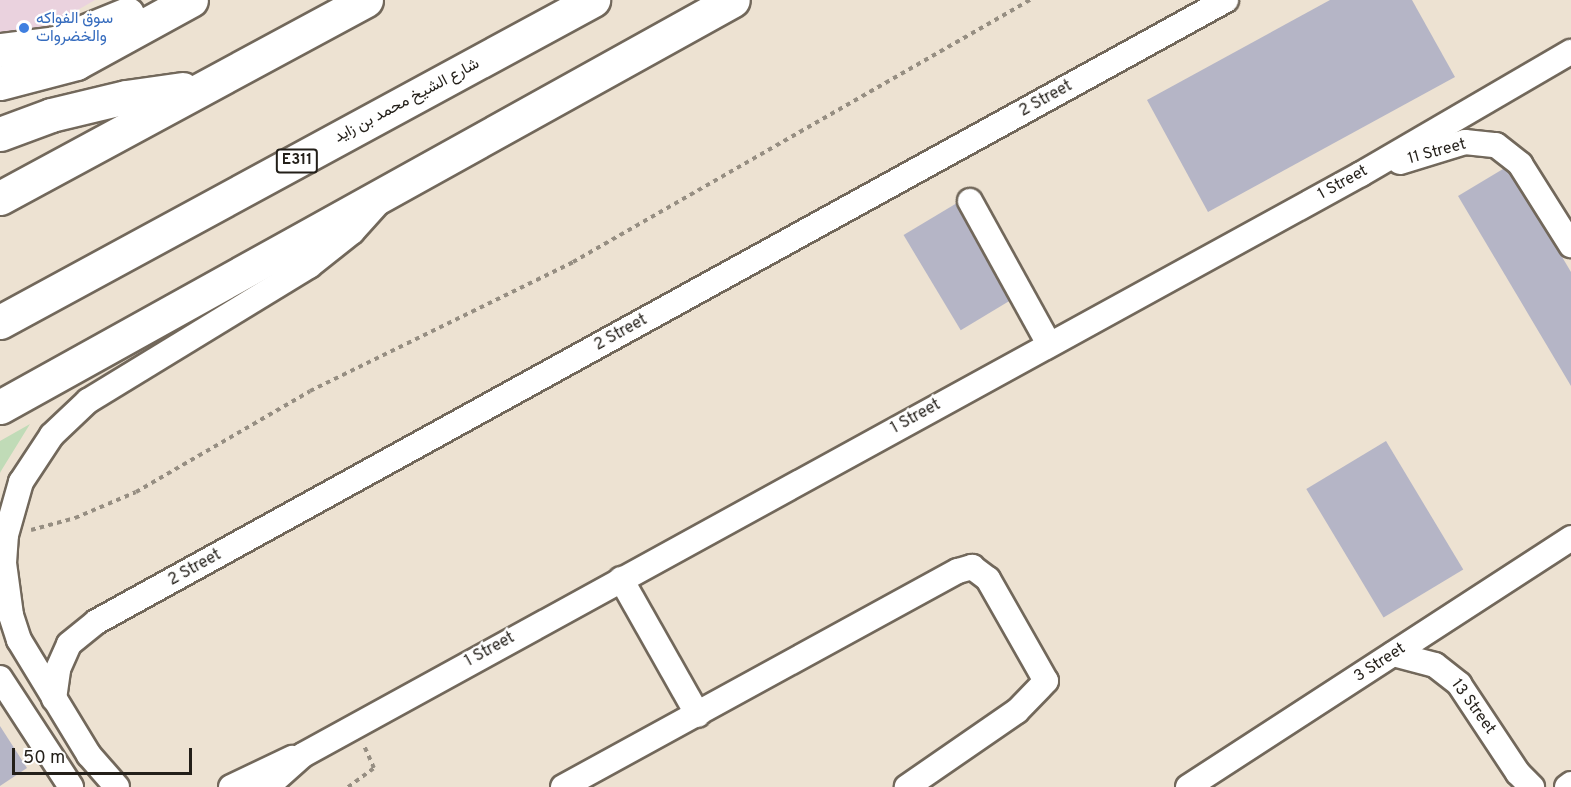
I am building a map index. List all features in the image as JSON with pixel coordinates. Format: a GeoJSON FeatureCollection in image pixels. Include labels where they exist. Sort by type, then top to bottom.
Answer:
{"type":"FeatureCollection","features":[{"type":"Feature","properties":{"kind":"highway"},"geometry":{"type":"LineString","coordinates":[[0,50],[56,43],[156,0]]}},
{"type":"Feature","properties":{"kind":"highway"},"geometry":{"type":"LineString","coordinates":[[0,83],[76,63],[191,0]]}},
{"type":"Feature","properties":{"kind":"highway"},"geometry":{"type":"LineString","coordinates":[[0,198],[202,86],[366,0]]}},
{"type":"Feature","properties":{"kind":"highway","name":"شارع الشيخ محمد بن زايد"},"geometry":{"type":"LineString","coordinates":[[0,322],[593,0]]}},
{"type":"Feature","properties":{"kind":"highway"},"geometry":{"type":"LineString","coordinates":[[0,407],[733,0]]}},
{"type":"Feature","properties":{"kind":"highway"},"geometry":{"type":"LineString","coordinates":[[0,134],[51,115],[126,97],[202,86]]}},
{"type":"Feature","properties":{"kind":"street","name":"2 Street"},"geometry":{"type":"LineString","coordinates":[[54,699],[58,669],[69,644],[96,622],[1226,0]]}},
{"type":"Feature","properties":{"kind":"street"},"geometry":{"type":"LineString","coordinates":[[1564,56],[1571,37]]}},
{"type":"Feature","properties":{"kind":"street","name":"1 Street"},"geometry":{"type":"LineString","coordinates":[[267,787],[303,755],[1361,174],[1564,56]]}},
{"type":"Feature","properties":{"kind":"street","name":"11 Street"},"geometry":{"type":"LineString","coordinates":[[1361,174],[1466,142],[1496,145],[1520,164],[1571,245]]}},
{"type":"Feature","properties":{"kind":"street"},"geometry":{"type":"LineString","coordinates":[[117,787],[89,755],[54,699],[19,640],[11,615],[5,572],[6,535],[21,482],[35,457],[69,417],[119,381],[309,266],[352,232],[385,194]]}},
{"type":"Feature","properties":{"kind":"street"},"geometry":{"type":"LineString","coordinates":[[970,201],[1049,344]]}},
{"type":"Feature","properties":{"kind":"street","name":"3 Street"},"geometry":{"type":"LineString","coordinates":[[1188,787],[1571,538]]}},
{"type":"Feature","properties":{"kind":"street"},"geometry":{"type":"LineString","coordinates":[[563,787],[958,571],[972,567],[988,579],[1046,681],[1017,711],[908,787]]}},
{"type":"Feature","properties":{"kind":"street"},"geometry":{"type":"LineString","coordinates":[[621,579],[698,715]]}},
{"type":"Feature","properties":{"kind":"street","name":"13 Street"},"geometry":{"type":"LineString","coordinates":[[1394,654],[1435,665],[1459,684],[1514,768],[1532,787]]}},
{"type":"Feature","properties":{"kind":"street"},"geometry":{"type":"LineString","coordinates":[[0,678],[71,787]]}},
{"type":"Feature","properties":{"kind":"street"},"geometry":{"type":"LineString","coordinates":[[231,787],[265,768],[303,755]]}},
{"type":"Feature","properties":{"kind":"street"},"geometry":{"type":"LineString","coordinates":[[1567,787],[1571,784]]}},
{"type":"Feature","properties":{"kind":"path"},"geometry":{"type":"LineString","coordinates":[[6,535],[75,518],[136,492],[309,391],[573,262],[1030,0]]}},
{"type":"Feature","properties":{"kind":"path"},"geometry":{"type":"LineString","coordinates":[[348,787],[374,768],[355,726]]}},
{"type":"Feature","properties":{"kind":"shaded area","name":"سوق الفواكه والخضروات"},"geometry":{"type":"Polygon","coordinates":[[[0,0],[95,0],[0,55],[0,0]]]}},
{"type":"Feature","properties":{"kind":"green space"},"geometry":{"type":"Polygon","coordinates":[[[30,424],[1,471],[0,473],[0,441],[30,424]]]}},
{"type":"Feature","properties":{"kind":"building"},"geometry":{"type":"Polygon","coordinates":[[[1330,0],[1412,0],[1455,77],[1208,212],[1147,100],[1330,0]]]}},
{"type":"Feature","properties":{"kind":"building"},"geometry":{"type":"Polygon","coordinates":[[[1508,166],[1571,272],[1571,386],[1458,196],[1508,166]]]}},
{"type":"Feature","properties":{"kind":"building"},"geometry":{"type":"Polygon","coordinates":[[[967,197],[1024,292],[961,330],[904,235],[967,197]]]}},
{"type":"Feature","properties":{"kind":"building"},"geometry":{"type":"Polygon","coordinates":[[[1386,441],[1463,570],[1384,617],[1306,489],[1386,441]]]}},
{"type":"Feature","properties":{"kind":"building"},"geometry":{"type":"Polygon","coordinates":[[[0,726],[27,768],[0,786],[0,726]]]}},
{"type":"Feature","properties":{"kind":"place","name":"سوق الفواكه والخضروات"},"geometry":{"type":"Point","coordinates":[24,28]}}]}
